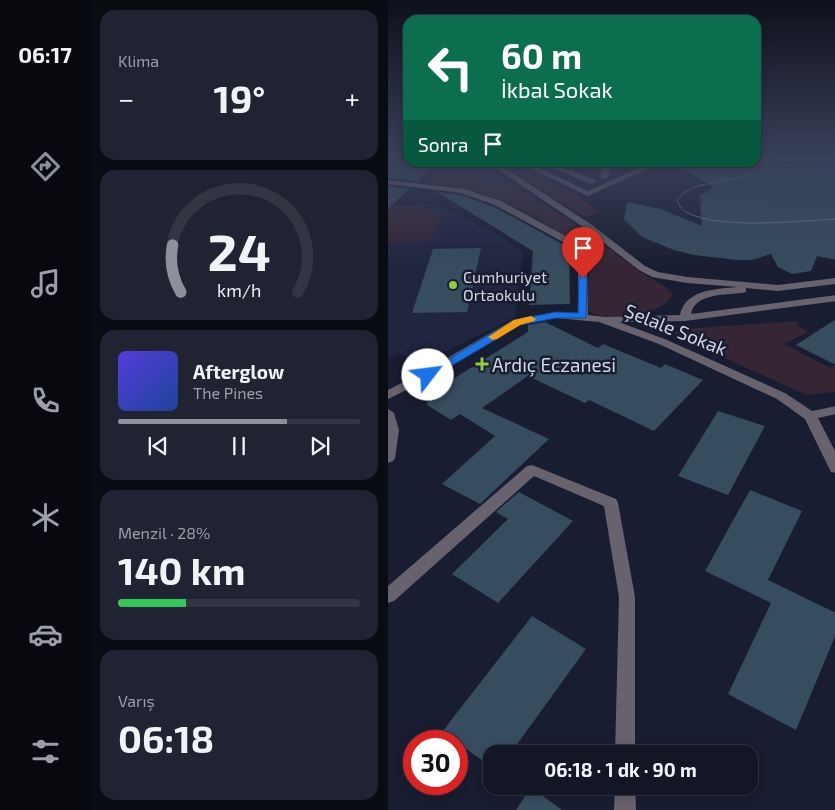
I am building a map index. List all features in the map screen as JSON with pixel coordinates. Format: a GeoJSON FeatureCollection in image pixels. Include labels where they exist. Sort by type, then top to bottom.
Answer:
{"type":"FeatureCollection","features":[{"type":"Feature","properties":{"kind":"street"},"geometry":{"type":"LineString","coordinates":[[470,194],[498,203],[570,242],[578,251],[582,264],[583,316]]}},
{"type":"Feature","properties":{"kind":"street"},"geometry":{"type":"LineString","coordinates":[[539,194],[589,226],[642,268],[655,275],[686,280],[778,288]]}},
{"type":"Feature","properties":{"kind":"street"},"geometry":{"type":"LineString","coordinates":[[685,318],[687,306],[702,296],[742,290],[836,281]]}},
{"type":"Feature","properties":{"kind":"street"},"geometry":{"type":"LineString","coordinates":[[601,319],[685,318],[836,298]]}},
{"type":"Feature","properties":{"kind":"street","name":"Şelale Sokak"},"geometry":{"type":"LineString","coordinates":[[388,396],[428,375],[517,322],[556,315],[583,316],[601,319],[663,342],[781,396],[810,416],[836,468]]}},
{"type":"Feature","properties":{"kind":"street"},"geometry":{"type":"LineString","coordinates":[[810,416],[836,410]]}},
{"type":"Feature","properties":{"kind":"street"},"geometry":{"type":"LineString","coordinates":[[388,413],[392,430],[388,458]]}},
{"type":"Feature","properties":{"kind":"street"},"geometry":{"type":"LineString","coordinates":[[388,596],[532,470],[611,503],[627,597],[625,745]]}},
{"type":"Feature","properties":{"kind":"street"},"geometry":{"type":"LineString","coordinates":[[625,795],[625,810]]}},
{"type":"Feature","properties":{"kind":"shaded area"},"geometry":{"type":"Polygon","coordinates":[[[483,194],[526,194],[568,219],[642,273],[664,286],[671,292],[672,296],[666,303],[657,308],[634,316],[610,317],[590,312],[587,308],[590,257],[550,226],[483,194]]]}},
{"type":"Feature","properties":{"kind":"shaded area"},"geometry":{"type":"Polygon","coordinates":[[[545,194],[575,194],[599,212],[586,217],[545,194]]]}},
{"type":"Feature","properties":{"kind":"shaded area","name":"Cumhuriyet Ortaokulu"},"geometry":{"type":"Polygon","coordinates":[[[435,203],[493,232],[523,252],[515,317],[418,365],[399,353],[388,359],[388,206],[435,203]]]}},
{"type":"Feature","properties":{"kind":"shaded area"},"geometry":{"type":"Polygon","coordinates":[[[422,206],[440,216],[431,240],[388,243],[388,207],[422,206]]]}},
{"type":"Feature","properties":{"kind":"shaded area"},"geometry":{"type":"Polygon","coordinates":[[[798,321],[798,325],[808,332],[784,344],[830,368],[835,365],[835,392],[807,395],[676,336],[675,333],[682,329],[798,321]]]}},
{"type":"Feature","properties":{"kind":"building"},"geometry":{"type":"Polygon","coordinates":[[[388,194],[404,194],[388,209],[388,194]]]}},
{"type":"Feature","properties":{"kind":"building"},"geometry":{"type":"Polygon","coordinates":[[[440,194],[461,195],[494,207],[566,246],[569,249],[570,304],[529,305],[533,251],[440,194]]]}},
{"type":"Feature","properties":{"kind":"building"},"geometry":{"type":"Polygon","coordinates":[[[704,194],[836,194],[836,260],[817,256],[811,271],[792,274],[778,267],[771,254],[752,260],[738,260],[694,255],[674,250],[642,237],[624,219],[627,202],[661,209],[702,226],[700,203],[703,204],[699,197],[704,194]]]}},
{"type":"Feature","properties":{"kind":"building"},"geometry":{"type":"Polygon","coordinates":[[[481,248],[467,312],[412,313],[433,249],[481,248]]]}},
{"type":"Feature","properties":{"kind":"building"},"geometry":{"type":"Polygon","coordinates":[[[836,319],[836,365],[796,345],[836,319]]]}},
{"type":"Feature","properties":{"kind":"building"},"geometry":{"type":"Polygon","coordinates":[[[545,322],[598,348],[603,344],[661,368],[665,364],[703,380],[654,431],[589,400],[585,403],[528,376],[482,408],[549,439],[480,504],[442,484],[495,436],[460,414],[451,420],[427,405],[429,391],[434,391],[528,332],[528,325],[545,322]]]}},
{"type":"Feature","properties":{"kind":"building"},"geometry":{"type":"Polygon","coordinates":[[[718,411],[765,426],[728,495],[678,476],[718,411]]]}},
{"type":"Feature","properties":{"kind":"building"},"geometry":{"type":"Polygon","coordinates":[[[750,490],[802,511],[768,580],[836,613],[836,634],[796,730],[728,694],[771,603],[705,571],[750,490]]]}},
{"type":"Feature","properties":{"kind":"building"},"geometry":{"type":"Polygon","coordinates":[[[519,492],[573,521],[498,603],[452,574],[508,519],[496,512],[519,492]]]}},
{"type":"Feature","properties":{"kind":"building"},"geometry":{"type":"Polygon","coordinates":[[[532,616],[586,649],[517,745],[483,745],[483,761],[468,750],[468,730],[444,730],[532,616]]]}},
{"type":"Feature","properties":{"kind":"building"},"geometry":{"type":"Polygon","coordinates":[[[526,795],[542,795],[562,810],[516,810],[526,795]]]}},
{"type":"Feature","properties":{"kind":"tram line"},"geometry":{"type":"LineString","coordinates":[[682,194],[677,200],[683,210],[700,218],[718,221],[759,223],[836,219]]}},
{"type":"Feature","properties":{"kind":"slow traffic"},"geometry":{"type":"LineString","coordinates":[[493,337],[517,322],[531,319]]}},
{"type":"Feature","properties":{"kind":"place","name":"Cumhuriyet Ortaokulu"},"geometry":{"type":"Point","coordinates":[453,285]}},
{"type":"Feature","properties":{"kind":"place","name":"Ardıç Eczanesi"},"geometry":{"type":"Point","coordinates":[482,364]}},
{"type":"Feature","properties":{"kind":"route"},"geometry":{"type":"LineString","coordinates":[[428,375],[517,322],[556,315],[583,316],[583,278]]}}]}
